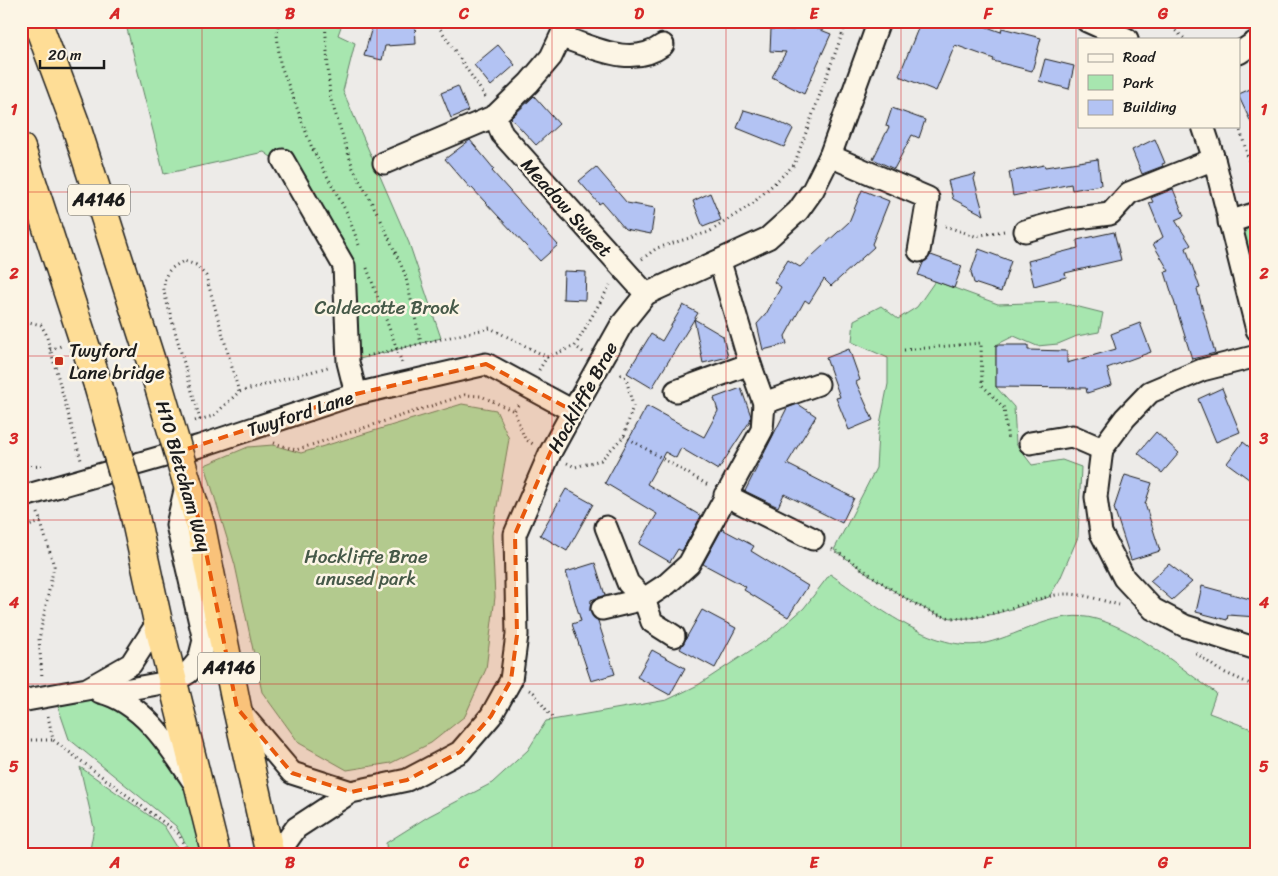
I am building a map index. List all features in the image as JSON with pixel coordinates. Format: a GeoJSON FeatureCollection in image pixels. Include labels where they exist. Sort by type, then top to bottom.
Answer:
{"type":"FeatureCollection","features":[{"type":"Feature","properties":{"kind":"highway","name":"H10 Bletcham Way"},"geometry":{"type":"LineString","coordinates":[[37,21],[75,123],[157,380],[201,527],[237,708],[270,855]]}},
{"type":"Feature","properties":{"kind":"highway","name":"A4146"},"geometry":{"type":"LineString","coordinates":[[21,148],[98,385],[134,512],[158,622],[216,855]]}},
{"type":"Feature","properties":{"kind":"street","name":"Hockliffe Brae"},"geometry":{"type":"LineString","coordinates":[[276,855],[296,828],[352,792],[407,780],[460,752],[491,716],[511,680],[517,635],[515,534],[550,453],[622,324],[646,294],[720,262],[768,238],[798,211],[813,190],[830,156],[880,21]]}},
{"type":"Feature","properties":{"kind":"street"},"geometry":{"type":"LineString","coordinates":[[1087,21],[1108,25],[1126,38]]}},
{"type":"Feature","properties":{"kind":"street"},"geometry":{"type":"LineString","coordinates":[[384,163],[496,116],[530,83],[551,57],[565,29],[627,57],[653,52],[663,45]]}},
{"type":"Feature","properties":{"kind":"street"},"geometry":{"type":"LineString","coordinates":[[1240,52],[1257,41]]}},
{"type":"Feature","properties":{"kind":"street","name":"Meadow Sweet"},"geometry":{"type":"LineString","coordinates":[[496,116],[502,134],[646,294]]}},
{"type":"Feature","properties":{"kind":"street"},"geometry":{"type":"LineString","coordinates":[[1204,128],[1214,159],[1257,330]]}},
{"type":"Feature","properties":{"kind":"street"},"geometry":{"type":"LineString","coordinates":[[830,156],[928,198],[918,251]]}},
{"type":"Feature","properties":{"kind":"street"},"geometry":{"type":"LineString","coordinates":[[1024,231],[1070,219],[1110,214],[1129,193],[1214,159]]}},
{"type":"Feature","properties":{"kind":"street"},"geometry":{"type":"LineString","coordinates":[[283,160],[344,266],[348,362],[356,394]]}},
{"type":"Feature","properties":{"kind":"street"},"geometry":{"type":"LineString","coordinates":[[1230,222],[1257,213]]}},
{"type":"Feature","properties":{"kind":"street"},"geometry":{"type":"LineString","coordinates":[[602,610],[644,599],[667,584],[689,564],[762,430],[764,403],[750,364],[720,262]]}},
{"type":"Feature","properties":{"kind":"street"},"geometry":{"type":"LineString","coordinates":[[1257,356],[1202,370],[1150,392],[1125,418],[1102,450],[1096,498],[1101,533],[1124,578],[1153,609],[1185,626],[1257,649]]}},
{"type":"Feature","properties":{"kind":"street","name":"Twyford Lane"},"geometry":{"type":"LineString","coordinates":[[21,497],[200,446],[356,394],[486,364],[574,410]]}},
{"type":"Feature","properties":{"kind":"street"},"geometry":{"type":"LineString","coordinates":[[676,391],[750,364]]}},
{"type":"Feature","properties":{"kind":"street"},"geometry":{"type":"LineString","coordinates":[[764,403],[818,384]]}},
{"type":"Feature","properties":{"kind":"street"},"geometry":{"type":"LineString","coordinates":[[1030,444],[1072,436],[1102,450]]}},
{"type":"Feature","properties":{"kind":"street"},"geometry":{"type":"LineString","coordinates":[[21,700],[174,681],[188,673],[200,660],[204,640],[177,525],[187,482]]}},
{"type":"Feature","properties":{"kind":"street"},"geometry":{"type":"LineString","coordinates":[[725,495],[813,539]]}},
{"type":"Feature","properties":{"kind":"street"},"geometry":{"type":"LineString","coordinates":[[606,527],[628,583],[644,599],[652,622],[674,636]]}},
{"type":"Feature","properties":{"kind":"street"},"geometry":{"type":"LineString","coordinates":[[97,691],[131,664],[158,622]]}},
{"type":"Feature","properties":{"kind":"street"},"geometry":{"type":"LineString","coordinates":[[97,691],[132,709],[162,736],[202,794]]}},
{"type":"Feature","properties":{"kind":"street","name":"Hockliffe Brae"},"geometry":{"type":"LineString","coordinates":[[237,708],[292,773],[352,792]]}},
{"type":"Feature","properties":{"kind":"path"},"geometry":{"type":"LineString","coordinates":[[279,21],[277,34],[280,63],[312,148],[347,213],[360,248]]}},
{"type":"Feature","properties":{"kind":"path"},"geometry":{"type":"LineString","coordinates":[[325,21],[330,97],[353,168],[380,218],[404,274],[421,343]]}},
{"type":"Feature","properties":{"kind":"path"},"geometry":{"type":"LineString","coordinates":[[435,21],[496,116]]}},
{"type":"Feature","properties":{"kind":"path"},"geometry":{"type":"LineString","coordinates":[[1164,21],[1184,38]]}},
{"type":"Feature","properties":{"kind":"path"},"geometry":{"type":"LineString","coordinates":[[1240,128],[1257,189]]}},
{"type":"Feature","properties":{"kind":"path"},"geometry":{"type":"LineString","coordinates":[[924,220],[976,236],[1011,230],[1024,231]]}},
{"type":"Feature","properties":{"kind":"path"},"geometry":{"type":"LineString","coordinates":[[200,420],[164,292],[163,279],[172,267],[184,261],[196,265],[206,276],[239,392]]}},
{"type":"Feature","properties":{"kind":"path"},"geometry":{"type":"LineString","coordinates":[[366,266],[408,382]]}},
{"type":"Feature","properties":{"kind":"path"},"geometry":{"type":"LineString","coordinates":[[21,320],[41,325],[46,334],[82,461]]}},
{"type":"Feature","properties":{"kind":"path"},"geometry":{"type":"LineString","coordinates":[[904,350],[981,343],[982,385],[1004,408],[1008,447],[1030,444]]}},
{"type":"Feature","properties":{"kind":"path"},"geometry":{"type":"LineString","coordinates":[[268,439],[283,448],[296,450],[465,395],[481,396],[514,411]]}},
{"type":"Feature","properties":{"kind":"path"},"geometry":{"type":"LineString","coordinates":[[624,436],[725,495]]}},
{"type":"Feature","properties":{"kind":"path"},"geometry":{"type":"LineString","coordinates":[[21,451],[26,466]]}},
{"type":"Feature","properties":{"kind":"path"},"geometry":{"type":"LineString","coordinates":[[21,528],[42,522]]}},
{"type":"Feature","properties":{"kind":"path"},"geometry":{"type":"LineString","coordinates":[[813,539],[834,550],[917,605],[951,618],[984,616],[1057,595],[1086,597],[1127,608]]}},
{"type":"Feature","properties":{"kind":"path"},"geometry":{"type":"LineString","coordinates":[[1189,648],[1219,670],[1257,686]]}},
{"type":"Feature","properties":{"kind":"path"},"geometry":{"type":"LineString","coordinates":[[511,680],[534,693],[553,720]]}},
{"type":"Feature","properties":{"kind":"path"},"geometry":{"type":"LineString","coordinates":[[21,740],[53,740]]}},
{"type":"Feature","properties":{"kind":"highlighted area"},"geometry":{"type":"Polygon","coordinates":[[[486,364],[573,411],[550,453],[515,534],[517,635],[511,680],[491,716],[460,752],[407,780],[351,792],[292,773],[237,708],[201,527],[178,452],[356,394],[486,364]]]}},
{"type":"Feature","properties":{"kind":"green space","name":"Caldecotte Brook"},"geometry":{"type":"Polygon","coordinates":[[[125,21],[343,21],[338,35],[355,43],[343,91],[409,243],[441,338],[348,362],[344,266],[278,162],[264,152],[164,174],[125,21]]]}},
{"type":"Feature","properties":{"kind":"green space"},"geometry":{"type":"Polygon","coordinates":[[[1257,222],[1257,286],[1243,236],[1249,225],[1257,222]]]}},
{"type":"Feature","properties":{"kind":"green space"},"geometry":{"type":"Polygon","coordinates":[[[935,281],[998,304],[1059,302],[1103,313],[1099,332],[1077,336],[1058,344],[1037,346],[1014,336],[996,345],[996,387],[1014,407],[1016,444],[1032,465],[1062,460],[1081,467],[1078,537],[1060,579],[1049,597],[1001,612],[976,617],[952,618],[925,609],[892,590],[834,550],[876,468],[878,434],[888,384],[888,358],[852,342],[854,320],[881,306],[898,319],[917,307],[935,281]]]}},
{"type":"Feature","properties":{"kind":"green space","name":"Hockliffe Brae unused park"},"geometry":{"type":"Polygon","coordinates":[[[462,404],[496,410],[509,439],[492,535],[495,597],[486,669],[465,716],[431,743],[391,763],[347,770],[299,743],[262,692],[235,565],[205,465],[248,447],[273,445],[301,453],[462,404]]]}},
{"type":"Feature","properties":{"kind":"green space"},"geometry":{"type":"Polygon","coordinates":[[[830,574],[904,624],[945,641],[966,645],[986,643],[1054,619],[1082,617],[1112,624],[1143,641],[1216,693],[1209,713],[1257,731],[1257,855],[387,855],[386,843],[429,816],[492,783],[528,750],[546,721],[667,700],[698,685],[771,637],[804,608],[830,574]]]}},
{"type":"Feature","properties":{"kind":"green space"},"geometry":{"type":"Polygon","coordinates":[[[78,697],[103,701],[153,730],[192,797],[208,855],[192,855],[176,826],[69,739],[56,701],[78,697]]]}},
{"type":"Feature","properties":{"kind":"green space"},"geometry":{"type":"Polygon","coordinates":[[[80,767],[164,826],[182,855],[89,855],[94,828],[80,767]]]}},
{"type":"Feature","properties":{"kind":"building"},"geometry":{"type":"Polygon","coordinates":[[[415,21],[416,44],[385,46],[382,60],[364,56],[373,23],[415,21]]]}},
{"type":"Feature","properties":{"kind":"building"},"geometry":{"type":"Polygon","coordinates":[[[798,21],[831,34],[804,94],[772,77],[786,52],[770,51],[771,29],[794,30],[798,21]]]}},
{"type":"Feature","properties":{"kind":"building"},"geometry":{"type":"Polygon","coordinates":[[[921,21],[970,21],[1001,32],[1002,28],[1041,38],[1032,71],[993,61],[994,59],[955,45],[936,91],[899,76],[921,21]]]}},
{"type":"Feature","properties":{"kind":"building"},"geometry":{"type":"Polygon","coordinates":[[[498,45],[515,65],[491,86],[474,65],[498,45]]]}},
{"type":"Feature","properties":{"kind":"building"},"geometry":{"type":"Polygon","coordinates":[[[1045,59],[1074,66],[1069,89],[1039,81],[1045,59]]]}},
{"type":"Feature","properties":{"kind":"building"},"geometry":{"type":"Polygon","coordinates":[[[458,86],[468,111],[451,118],[441,93],[458,86]]]}},
{"type":"Feature","properties":{"kind":"building"},"geometry":{"type":"Polygon","coordinates":[[[1257,86],[1257,135],[1240,99],[1240,94],[1257,86]]]}},
{"type":"Feature","properties":{"kind":"building"},"geometry":{"type":"Polygon","coordinates":[[[534,96],[559,124],[536,145],[511,118],[534,96]]]}},
{"type":"Feature","properties":{"kind":"building"},"geometry":{"type":"Polygon","coordinates":[[[892,108],[925,120],[919,138],[912,135],[894,169],[873,159],[889,127],[886,126],[892,108]]]}},
{"type":"Feature","properties":{"kind":"building"},"geometry":{"type":"Polygon","coordinates":[[[744,110],[771,118],[793,129],[784,147],[737,128],[744,110]]]}},
{"type":"Feature","properties":{"kind":"building"},"geometry":{"type":"Polygon","coordinates":[[[1155,139],[1165,163],[1162,164],[1163,166],[1142,174],[1132,150],[1155,139]]]}},
{"type":"Feature","properties":{"kind":"building"},"geometry":{"type":"Polygon","coordinates":[[[470,140],[494,169],[492,171],[558,245],[540,261],[445,159],[470,140]]]}},
{"type":"Feature","properties":{"kind":"building"},"geometry":{"type":"Polygon","coordinates":[[[1098,159],[1101,185],[1072,190],[1071,184],[1013,196],[1009,172],[1044,165],[1045,167],[1098,159]]]}},
{"type":"Feature","properties":{"kind":"building"},"geometry":{"type":"Polygon","coordinates":[[[596,167],[627,203],[655,208],[651,234],[625,229],[602,202],[599,204],[579,181],[596,167]]]}},
{"type":"Feature","properties":{"kind":"building"},"geometry":{"type":"Polygon","coordinates":[[[976,174],[974,179],[984,215],[953,199],[948,181],[976,174]]]}},
{"type":"Feature","properties":{"kind":"building"},"geometry":{"type":"Polygon","coordinates":[[[1173,189],[1184,216],[1175,220],[1191,245],[1186,248],[1200,288],[1197,289],[1215,353],[1192,359],[1165,272],[1169,271],[1153,244],[1163,237],[1149,203],[1153,202],[1151,198],[1173,189]]]}},
{"type":"Feature","properties":{"kind":"building"},"geometry":{"type":"Polygon","coordinates":[[[862,190],[889,201],[872,244],[874,247],[831,286],[824,279],[809,303],[805,300],[785,336],[787,344],[763,350],[757,324],[766,314],[781,287],[774,282],[788,260],[800,267],[849,222],[862,190]]]}},
{"type":"Feature","properties":{"kind":"building"},"geometry":{"type":"Polygon","coordinates":[[[710,193],[721,220],[703,227],[693,201],[710,193]]]}},
{"type":"Feature","properties":{"kind":"building"},"geometry":{"type":"Polygon","coordinates":[[[1114,232],[1121,260],[1065,273],[1066,277],[1034,286],[1028,261],[1078,248],[1077,240],[1114,232]]]}},
{"type":"Feature","properties":{"kind":"building"},"geometry":{"type":"Polygon","coordinates":[[[979,249],[1011,261],[1001,292],[974,283],[971,272],[979,249]]]}},
{"type":"Feature","properties":{"kind":"building"},"geometry":{"type":"Polygon","coordinates":[[[931,255],[962,266],[954,288],[918,275],[923,263],[931,255]]]}},
{"type":"Feature","properties":{"kind":"building"},"geometry":{"type":"Polygon","coordinates":[[[564,271],[586,272],[585,300],[563,299],[564,271]]]}},
{"type":"Feature","properties":{"kind":"building"},"geometry":{"type":"Polygon","coordinates":[[[683,305],[698,313],[652,388],[627,373],[651,334],[662,341],[683,305]]]}},
{"type":"Feature","properties":{"kind":"building"},"geometry":{"type":"Polygon","coordinates":[[[694,319],[723,336],[728,357],[703,363],[694,319]]]}},
{"type":"Feature","properties":{"kind":"building"},"geometry":{"type":"Polygon","coordinates":[[[1140,323],[1151,352],[1107,368],[1112,385],[1087,393],[1086,388],[996,387],[996,345],[1028,345],[1028,350],[1067,351],[1067,363],[1116,349],[1111,334],[1140,323]]]}},
{"type":"Feature","properties":{"kind":"building"},"geometry":{"type":"Polygon","coordinates":[[[849,349],[860,380],[856,382],[873,420],[849,430],[836,398],[840,397],[826,358],[849,349]]]}},
{"type":"Feature","properties":{"kind":"building"},"geometry":{"type":"Polygon","coordinates":[[[741,388],[751,416],[750,421],[718,470],[681,448],[676,458],[665,452],[647,484],[701,516],[682,551],[678,549],[670,562],[639,544],[657,514],[605,483],[647,406],[704,437],[718,411],[714,398],[741,388]]]}},
{"type":"Feature","properties":{"kind":"building"},"geometry":{"type":"Polygon","coordinates":[[[1222,388],[1240,432],[1216,442],[1198,399],[1222,388]]]}},
{"type":"Feature","properties":{"kind":"building"},"geometry":{"type":"Polygon","coordinates":[[[798,404],[816,416],[787,464],[854,498],[842,523],[784,494],[778,507],[745,491],[787,408],[798,404]]]}},
{"type":"Feature","properties":{"kind":"building"},"geometry":{"type":"Polygon","coordinates":[[[1156,432],[1179,453],[1162,473],[1138,453],[1156,432]]]}},
{"type":"Feature","properties":{"kind":"building"},"geometry":{"type":"Polygon","coordinates":[[[1243,442],[1257,453],[1257,485],[1227,463],[1243,442]]]}},
{"type":"Feature","properties":{"kind":"building"},"geometry":{"type":"Polygon","coordinates":[[[1125,475],[1152,483],[1145,504],[1160,551],[1131,560],[1114,508],[1125,475]]]}},
{"type":"Feature","properties":{"kind":"building"},"geometry":{"type":"Polygon","coordinates":[[[566,489],[593,504],[567,551],[540,535],[566,489]]]}},
{"type":"Feature","properties":{"kind":"building"},"geometry":{"type":"Polygon","coordinates":[[[722,529],[754,546],[751,551],[808,586],[788,617],[744,590],[746,587],[703,564],[722,529]]]}},
{"type":"Feature","properties":{"kind":"building"},"geometry":{"type":"Polygon","coordinates":[[[595,563],[605,595],[591,600],[590,611],[598,621],[615,674],[591,681],[572,624],[581,621],[566,572],[595,563]]]}},
{"type":"Feature","properties":{"kind":"building"},"geometry":{"type":"Polygon","coordinates":[[[1169,564],[1192,582],[1172,600],[1150,581],[1169,564]]]}},
{"type":"Feature","properties":{"kind":"building"},"geometry":{"type":"Polygon","coordinates":[[[1202,586],[1257,601],[1257,617],[1228,615],[1227,620],[1196,612],[1202,586]]]}},
{"type":"Feature","properties":{"kind":"building"},"geometry":{"type":"Polygon","coordinates":[[[702,610],[736,628],[715,668],[680,649],[702,610]]]}},
{"type":"Feature","properties":{"kind":"building"},"geometry":{"type":"Polygon","coordinates":[[[652,650],[685,668],[670,695],[637,677],[652,650]]]}},
{"type":"Feature","properties":{"kind":"place","name":"Twyford Lane bridge"},"geometry":{"type":"Point","coordinates":[59,361]}}]}
